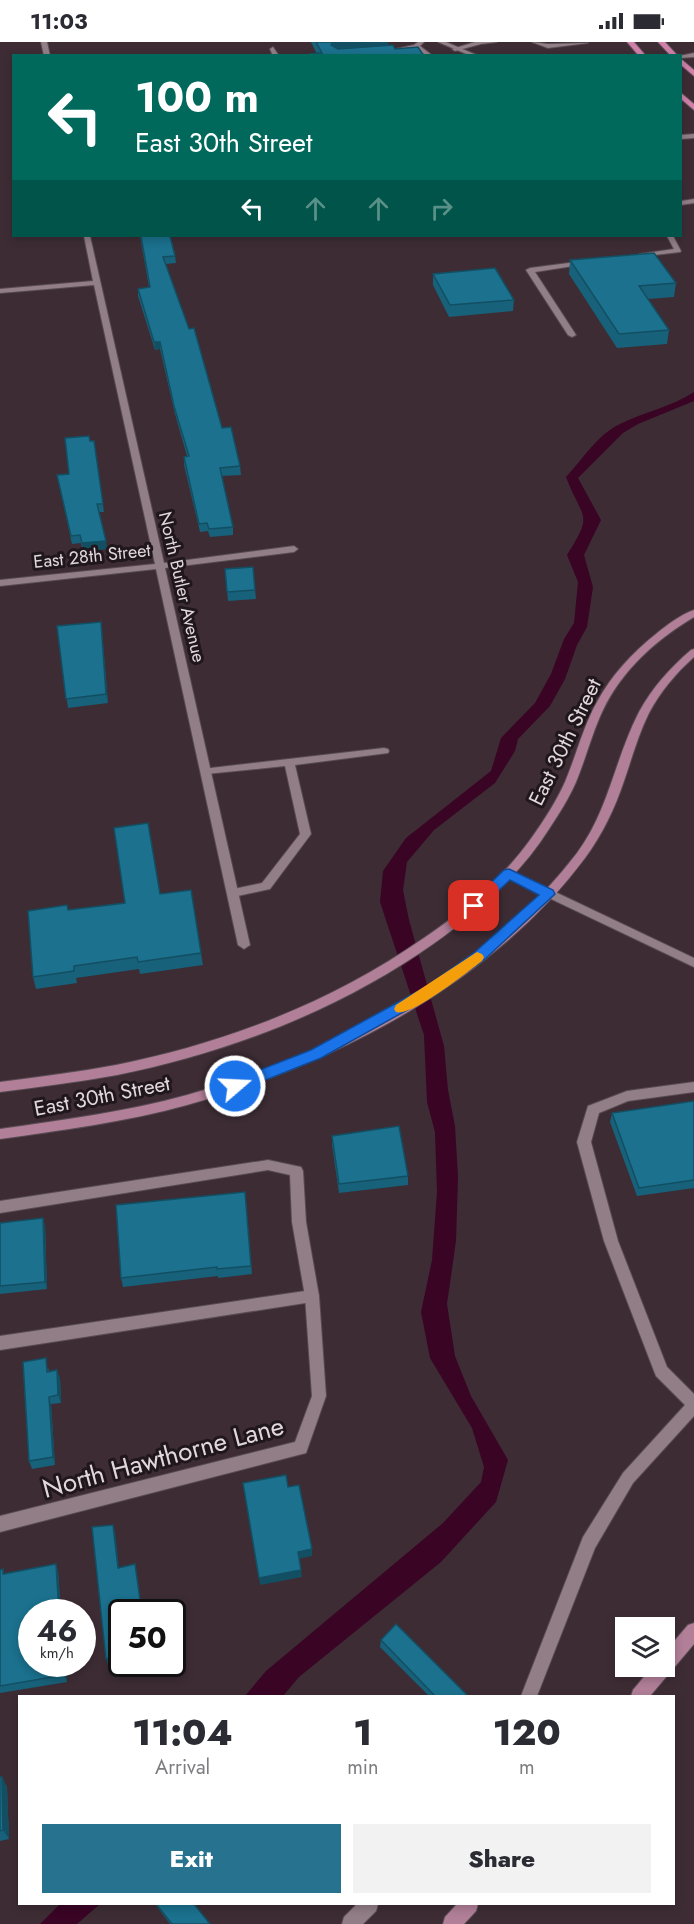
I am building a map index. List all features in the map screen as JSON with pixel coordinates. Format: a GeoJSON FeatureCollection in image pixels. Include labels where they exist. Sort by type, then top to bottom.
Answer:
{"type":"FeatureCollection","features":[{"type":"Feature","properties":{"kind":"main road"},"geometry":{"type":"LineString","coordinates":[[630,42],[641,54]]}},
{"type":"Feature","properties":{"kind":"main road"},"geometry":{"type":"LineString","coordinates":[[661,42],[673,54]]}},
{"type":"Feature","properties":{"kind":"main road"},"geometry":{"type":"LineString","coordinates":[[682,62],[694,74]]}},
{"type":"Feature","properties":{"kind":"main road"},"geometry":{"type":"LineString","coordinates":[[682,97],[694,108]]}},
{"type":"Feature","properties":{"kind":"main road","name":"East 30th Street"},"geometry":{"type":"LineString","coordinates":[[0,1087],[134,1066],[257,1031],[327,1001],[390,966],[440,933],[509,874],[537,839],[558,807],[571,781],[592,724],[619,676],[661,635],[694,613]]}},
{"type":"Feature","properties":{"kind":"main road","name":"East 30th Street"},"geometry":{"type":"LineString","coordinates":[[0,1134],[87,1121],[185,1100],[270,1073],[343,1040],[399,1010],[454,975],[504,935],[548,894],[579,857],[606,812],[619,782],[633,737],[648,704],[669,676],[694,652]]}},
{"type":"Feature","properties":{"kind":"main road"},"geometry":{"type":"LineString","coordinates":[[675,1653],[694,1631]]}},
{"type":"Feature","properties":{"kind":"main road"},"geometry":{"type":"LineString","coordinates":[[640,1695],[655,1677]]}},
{"type":"Feature","properties":{"kind":"main road"},"geometry":{"type":"LineString","coordinates":[[452,1924],[468,1905]]}},
{"type":"Feature","properties":{"kind":"street"},"geometry":{"type":"LineString","coordinates":[[441,42],[471,54]]}},
{"type":"Feature","properties":{"kind":"street"},"geometry":{"type":"LineString","coordinates":[[455,49],[478,43],[494,42]]}},
{"type":"Feature","properties":{"kind":"street"},"geometry":{"type":"LineString","coordinates":[[535,42],[546,44],[584,42]]}},
{"type":"Feature","properties":{"kind":"street"},"geometry":{"type":"LineString","coordinates":[[392,50],[418,44]]}},
{"type":"Feature","properties":{"kind":"street"},"geometry":{"type":"LineString","coordinates":[[273,49],[275,54]]}},
{"type":"Feature","properties":{"kind":"street","name":"North Butler Avenue"},"geometry":{"type":"LineString","coordinates":[[87,237],[244,945]]}},
{"type":"Feature","properties":{"kind":"street"},"geometry":{"type":"LineString","coordinates":[[632,257],[678,251],[671,237]]}},
{"type":"Feature","properties":{"kind":"street"},"geometry":{"type":"LineString","coordinates":[[572,336],[530,270],[598,261]]}},
{"type":"Feature","properties":{"kind":"street"},"geometry":{"type":"LineString","coordinates":[[0,291],[98,283]]}},
{"type":"Feature","properties":{"kind":"street","name":"East 28th Street"},"geometry":{"type":"LineString","coordinates":[[0,583],[294,549]]}},
{"type":"Feature","properties":{"kind":"street"},"geometry":{"type":"LineString","coordinates":[[206,771],[384,751]]}},
{"type":"Feature","properties":{"kind":"street"},"geometry":{"type":"LineString","coordinates":[[233,893],[266,886],[306,834],[289,762]]}},
{"type":"Feature","properties":{"kind":"street"},"geometry":{"type":"LineString","coordinates":[[509,874],[694,963]]}},
{"type":"Feature","properties":{"kind":"street"},"geometry":{"type":"LineString","coordinates":[[529,1695],[589,1543],[628,1478],[694,1405],[661,1371],[611,1241],[584,1142],[593,1110],[627,1096],[694,1087]]}},
{"type":"Feature","properties":{"kind":"street","name":"North Hawthorne Lane"},"geometry":{"type":"LineString","coordinates":[[0,1207],[268,1165],[296,1171],[299,1222],[312,1296],[319,1396],[301,1448],[0,1524]]}},
{"type":"Feature","properties":{"kind":"street"},"geometry":{"type":"LineString","coordinates":[[0,1343],[312,1296]]}},
{"type":"Feature","properties":{"kind":"street"},"geometry":{"type":"LineString","coordinates":[[351,1924],[368,1905]]}},
{"type":"Feature","properties":{"kind":"shaded area"},"geometry":{"type":"Polygon","coordinates":[[[694,392],[694,401],[638,424],[623,433],[578,478],[601,520],[584,555],[593,587],[587,627],[577,645],[565,679],[550,706],[518,739],[515,751],[495,783],[434,830],[407,862],[403,890],[409,920],[444,1046],[448,1090],[455,1126],[458,1177],[456,1241],[447,1304],[455,1356],[471,1396],[508,1460],[496,1502],[441,1562],[299,1677],[284,1695],[246,1695],[266,1671],[443,1523],[481,1482],[484,1467],[472,1428],[430,1358],[421,1312],[432,1260],[437,1192],[435,1132],[427,1102],[424,1035],[380,902],[383,871],[406,838],[491,771],[501,738],[535,703],[551,674],[564,639],[574,623],[578,582],[567,555],[583,523],[581,510],[566,477],[597,441],[612,428],[676,402],[694,392]]]}},
{"type":"Feature","properties":{"kind":"shaded area"},"geometry":{"type":"Polygon","coordinates":[[[59,1905],[99,1905],[77,1924],[40,1924],[59,1905]]]}},
{"type":"Feature","properties":{"kind":"building"},"geometry":{"type":"Polygon","coordinates":[[[316,42],[333,42],[331,45],[338,49],[393,45],[395,49],[418,47],[423,54],[310,54],[322,53],[316,42]]]}},
{"type":"Feature","properties":{"kind":"building"},"geometry":{"type":"Polygon","coordinates":[[[141,237],[170,237],[175,256],[163,257],[189,329],[194,328],[222,428],[231,427],[240,466],[220,468],[233,527],[209,529],[207,523],[199,524],[184,457],[189,456],[174,406],[160,342],[154,342],[138,289],[150,287],[141,237]]]}},
{"type":"Feature","properties":{"kind":"building"},"geometry":{"type":"Polygon","coordinates":[[[654,253],[676,283],[639,286],[669,330],[619,334],[570,260],[654,253]]]}},
{"type":"Feature","properties":{"kind":"building"},"geometry":{"type":"Polygon","coordinates":[[[495,268],[514,300],[450,305],[433,274],[495,268]]]}},
{"type":"Feature","properties":{"kind":"building"},"geometry":{"type":"Polygon","coordinates":[[[89,436],[90,441],[94,441],[103,504],[97,504],[106,541],[82,543],[80,535],[71,536],[57,475],[69,474],[65,438],[89,436]]]}},
{"type":"Feature","properties":{"kind":"building"},"geometry":{"type":"Polygon","coordinates":[[[253,567],[255,590],[227,592],[225,569],[253,567]]]}},
{"type":"Feature","properties":{"kind":"building"},"geometry":{"type":"Polygon","coordinates":[[[101,622],[106,694],[66,699],[57,626],[101,622]]]}},
{"type":"Feature","properties":{"kind":"building"},"geometry":{"type":"Polygon","coordinates":[[[148,823],[160,894],[191,890],[201,953],[138,962],[137,957],[74,966],[74,971],[33,977],[28,911],[67,905],[68,910],[125,903],[114,828],[148,823]]]}},
{"type":"Feature","properties":{"kind":"building"},"geometry":{"type":"Polygon","coordinates":[[[694,1101],[694,1180],[639,1188],[612,1113],[694,1101]]]}},
{"type":"Feature","properties":{"kind":"building"},"geometry":{"type":"Polygon","coordinates":[[[399,1126],[408,1176],[339,1184],[332,1136],[399,1126]]]}},
{"type":"Feature","properties":{"kind":"building"},"geometry":{"type":"Polygon","coordinates":[[[245,1192],[251,1266],[217,1269],[217,1267],[121,1278],[116,1205],[245,1192]]]}},
{"type":"Feature","properties":{"kind":"building"},"geometry":{"type":"Polygon","coordinates":[[[43,1218],[45,1282],[0,1286],[0,1223],[43,1218]]]}},
{"type":"Feature","properties":{"kind":"building"},"geometry":{"type":"Polygon","coordinates":[[[46,1358],[47,1372],[57,1370],[58,1395],[49,1397],[53,1457],[29,1461],[23,1362],[46,1358]]]}},
{"type":"Feature","properties":{"kind":"building"},"geometry":{"type":"Polygon","coordinates":[[[286,1475],[288,1487],[299,1485],[312,1549],[298,1552],[301,1570],[259,1578],[243,1483],[286,1475]]]}},
{"type":"Feature","properties":{"kind":"building"},"geometry":{"type":"Polygon","coordinates":[[[113,1525],[118,1568],[135,1564],[140,1599],[108,1599],[108,1658],[106,1659],[92,1527],[113,1525]]]}},
{"type":"Feature","properties":{"kind":"building"},"geometry":{"type":"Polygon","coordinates":[[[56,1564],[58,1599],[18,1599],[18,1677],[52,1677],[0,1686],[0,1570],[3,1569],[3,1574],[56,1564]]]}},
{"type":"Feature","properties":{"kind":"building"},"geometry":{"type":"Polygon","coordinates":[[[396,1624],[467,1695],[434,1695],[381,1640],[396,1624]]]}},
{"type":"Feature","properties":{"kind":"building"},"geometry":{"type":"Polygon","coordinates":[[[0,1777],[2,1777],[3,1830],[0,1831],[0,1777]]]}},
{"type":"Feature","properties":{"kind":"building"},"geometry":{"type":"Polygon","coordinates":[[[157,1905],[195,1905],[210,1924],[172,1924],[157,1905]]]}},
{"type":"Feature","properties":{"kind":"slow traffic"},"geometry":{"type":"LineString","coordinates":[[401,1009],[477,957]]}},
{"type":"Feature","properties":{"kind":"route"},"geometry":{"type":"LineString","coordinates":[[235,1086],[316,1054],[429,992],[480,955],[548,894],[509,874],[474,906]]}}]}
